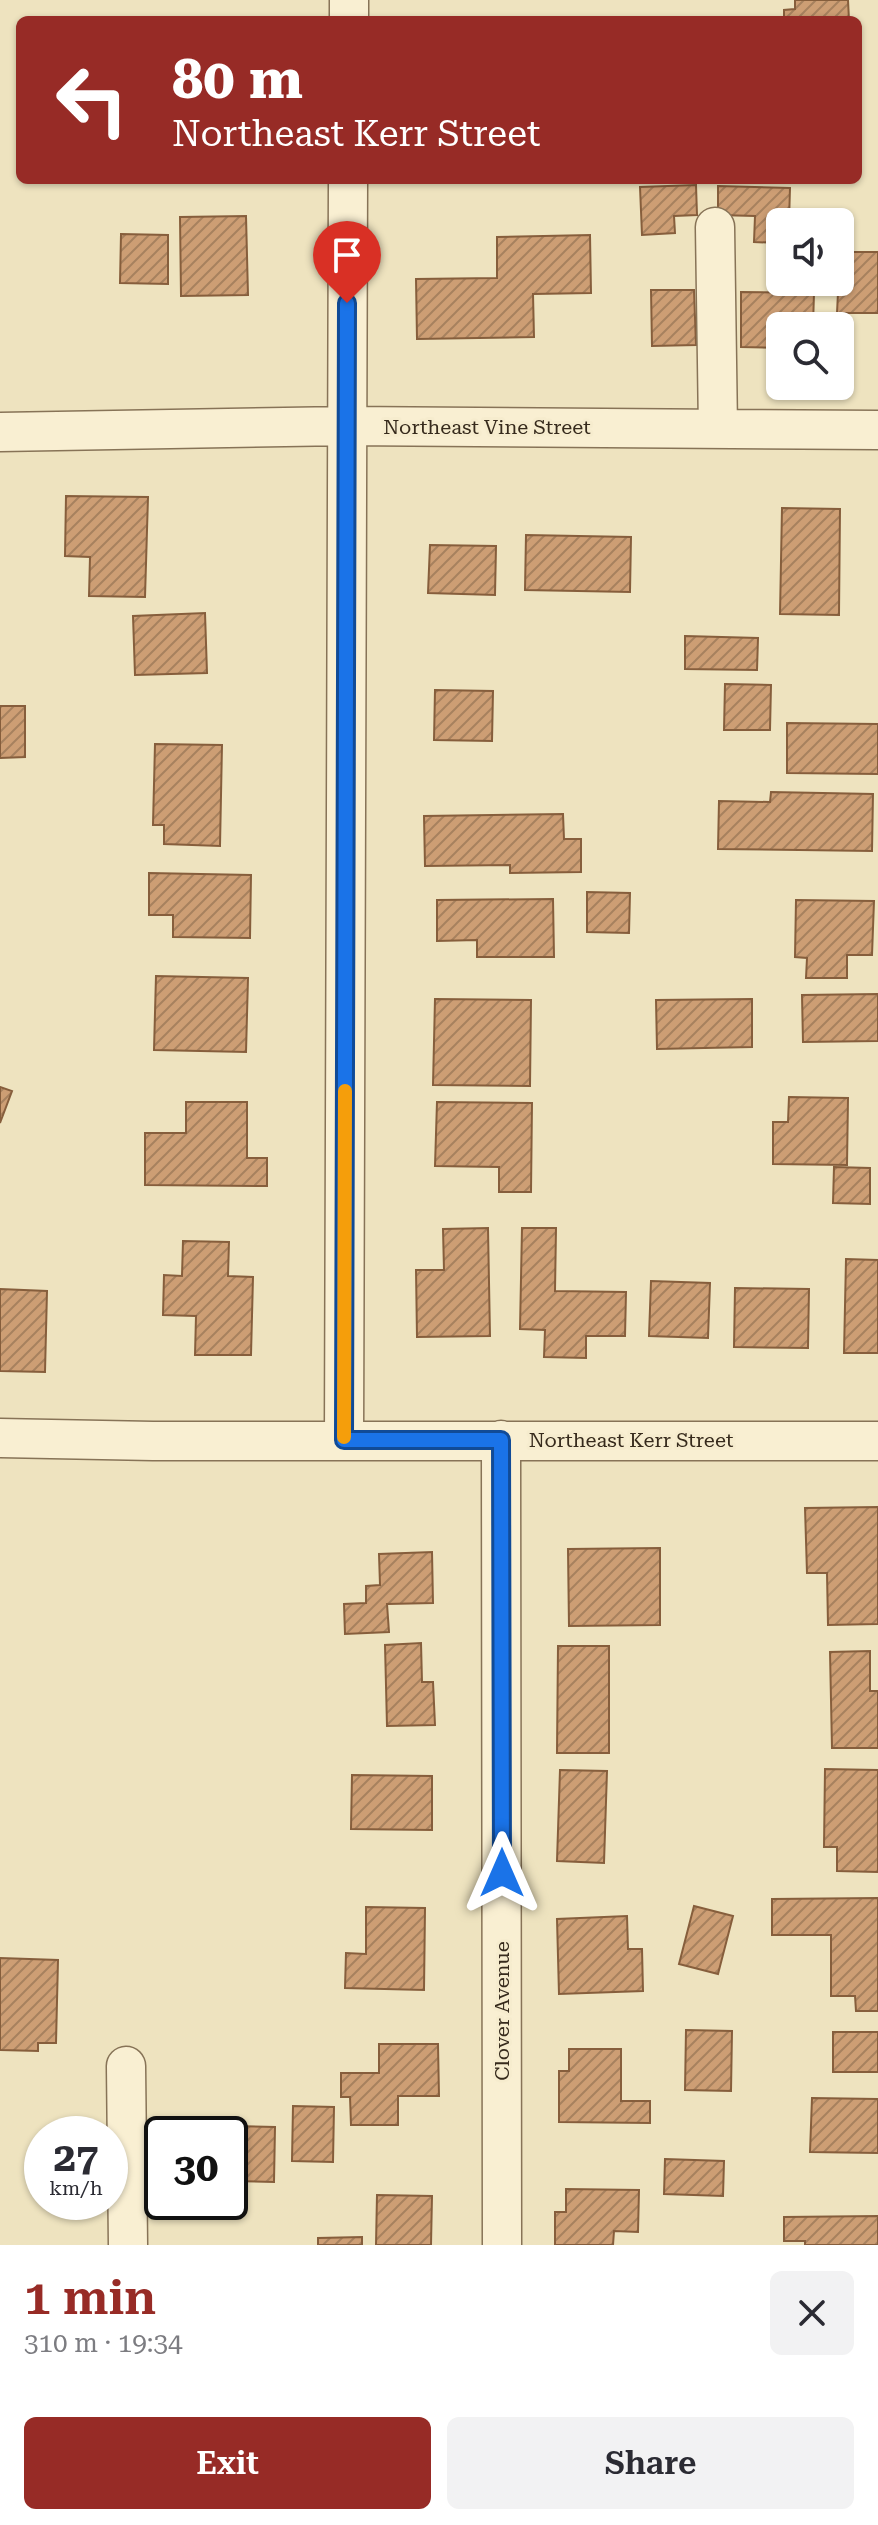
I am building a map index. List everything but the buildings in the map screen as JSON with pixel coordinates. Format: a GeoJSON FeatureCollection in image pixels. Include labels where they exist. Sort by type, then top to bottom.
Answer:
{"type":"FeatureCollection","features":[{"type":"Feature","properties":{"kind":"street"},"geometry":{"type":"LineString","coordinates":[[344,1440],[348,184]]}},
{"type":"Feature","properties":{"kind":"street"},"geometry":{"type":"LineString","coordinates":[[715,227],[718,429]]}},
{"type":"Feature","properties":{"kind":"street","name":"Northeast Vine Street"},"geometry":{"type":"LineString","coordinates":[[0,432],[346,426],[878,430]]}},
{"type":"Feature","properties":{"kind":"street","name":"Northeast Kerr Street"},"geometry":{"type":"LineString","coordinates":[[0,1438],[878,1441]]}},
{"type":"Feature","properties":{"kind":"street","name":"Clover Avenue"},"geometry":{"type":"LineString","coordinates":[[501,1440],[502,2245]]}},
{"type":"Feature","properties":{"kind":"street"},"geometry":{"type":"LineString","coordinates":[[126,2066],[128,2245]]}},
{"type":"Feature","properties":{"kind":"slow traffic"},"geometry":{"type":"LineString","coordinates":[[344,1437],[345,1091]]}},
{"type":"Feature","properties":{"kind":"route"},"geometry":{"type":"LineString","coordinates":[[347,303],[344,1440],[501,1440],[502,1873]]}}]}
